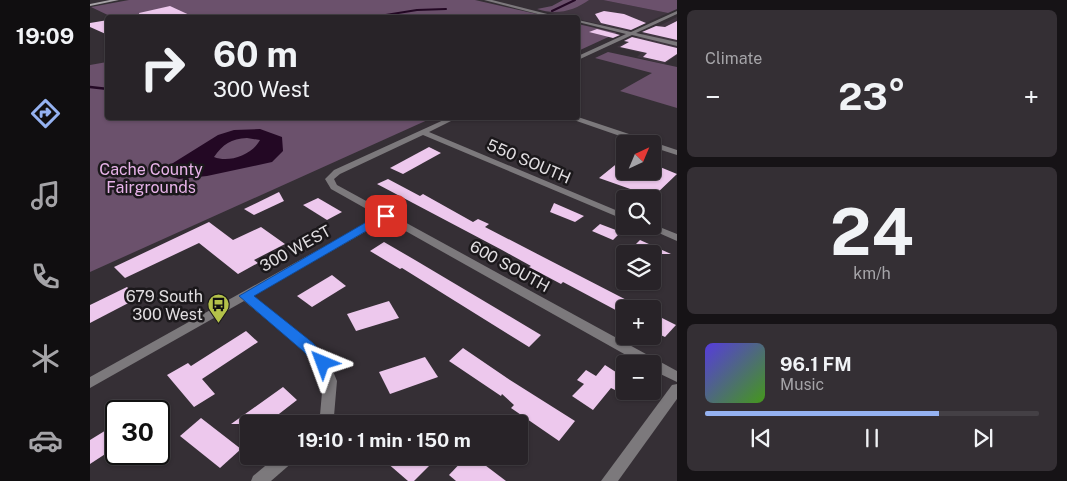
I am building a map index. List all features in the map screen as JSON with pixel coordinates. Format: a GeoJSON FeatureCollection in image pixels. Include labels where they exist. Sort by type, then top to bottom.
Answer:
{"type":"FeatureCollection","features":[{"type":"Feature","properties":{"kind":"street"},"geometry":{"type":"LineString","coordinates":[[90,5],[117,0]]}},
{"type":"Feature","properties":{"kind":"street"},"geometry":{"type":"LineString","coordinates":[[486,0],[548,15]]}},
{"type":"Feature","properties":{"kind":"street"},"geometry":{"type":"LineString","coordinates":[[580,57],[677,12]]}},
{"type":"Feature","properties":{"kind":"street"},"geometry":{"type":"LineString","coordinates":[[580,22],[677,44]]}},
{"type":"Feature","properties":{"kind":"street"},"geometry":{"type":"LineString","coordinates":[[422,132],[449,120]]}},
{"type":"Feature","properties":{"kind":"street"},"geometry":{"type":"LineString","coordinates":[[578,120],[624,135]]}},
{"type":"Feature","properties":{"kind":"street","name":"600 SOUTH"},"geometry":{"type":"LineString","coordinates":[[422,132],[337,172],[329,180],[334,187],[677,377]]}},
{"type":"Feature","properties":{"kind":"street","name":"550 SOUTH"},"geometry":{"type":"LineString","coordinates":[[422,132],[616,213]]}},
{"type":"Feature","properties":{"kind":"street"},"geometry":{"type":"LineString","coordinates":[[661,147],[677,153]]}},
{"type":"Feature","properties":{"kind":"street","name":"300 WEST"},"geometry":{"type":"LineString","coordinates":[[90,383],[386,216]]}},
{"type":"Feature","properties":{"kind":"street"},"geometry":{"type":"LineString","coordinates":[[661,231],[677,238]]}},
{"type":"Feature","properties":{"kind":"street"},"geometry":{"type":"LineString","coordinates":[[245,296],[308,347],[323,363],[330,381],[327,415]]}},
{"type":"Feature","properties":{"kind":"street"},"geometry":{"type":"LineString","coordinates":[[609,481],[677,389]]}},
{"type":"Feature","properties":{"kind":"street"},"geometry":{"type":"LineString","coordinates":[[259,481],[278,465]]}},
{"type":"Feature","properties":{"kind":"shaded area"},"geometry":{"type":"Polygon","coordinates":[[[584,0],[603,0],[668,13],[628,31],[580,19],[580,15],[549,13],[584,0]]]}},
{"type":"Feature","properties":{"kind":"shaded area"},"geometry":{"type":"Polygon","coordinates":[[[677,17],[677,55],[664,64],[637,57],[641,53],[617,47],[677,17]]]}},
{"type":"Feature","properties":{"kind":"shaded area"},"geometry":{"type":"Polygon","coordinates":[[[260,129],[282,137],[283,151],[272,162],[207,176],[179,179],[163,174],[165,168],[218,135],[234,130],[260,129]],[[247,138],[232,141],[224,146],[214,157],[226,159],[246,154],[260,140],[247,138]]]}},
{"type":"Feature","properties":{"kind":"green space"},"geometry":{"type":"Polygon","coordinates":[[[129,0],[475,0],[541,15],[108,15],[91,7],[129,0]]]}},
{"type":"Feature","properties":{"kind":"green space"},"geometry":{"type":"Polygon","coordinates":[[[563,0],[589,0],[578,7],[565,11],[552,12],[537,9],[552,6],[563,0]]]}},
{"type":"Feature","properties":{"kind":"green space"},"geometry":{"type":"Polygon","coordinates":[[[603,0],[677,0],[677,9],[668,13],[603,0]]]}},
{"type":"Feature","properties":{"kind":"green space"},"geometry":{"type":"Polygon","coordinates":[[[580,24],[617,33],[580,50],[580,24]]]}},
{"type":"Feature","properties":{"kind":"green space"},"geometry":{"type":"Polygon","coordinates":[[[608,52],[677,67],[677,108],[620,91],[652,73],[595,58],[608,52]]]}},
{"type":"Feature","properties":{"kind":"green space","name":"Cache County Fairgrounds"},"geometry":{"type":"Polygon","coordinates":[[[105,62],[105,120],[428,120],[90,272],[90,65],[105,62]]]}},
{"type":"Feature","properties":{"kind":"building"},"geometry":{"type":"Polygon","coordinates":[[[170,6],[190,15],[139,15],[139,13],[170,6]]]}},
{"type":"Feature","properties":{"kind":"building"},"geometry":{"type":"Polygon","coordinates":[[[604,11],[624,14],[646,23],[631,30],[601,23],[595,14],[604,11]]]}},
{"type":"Feature","properties":{"kind":"building"},"geometry":{"type":"Polygon","coordinates":[[[105,20],[105,34],[90,27],[90,23],[105,20]]]}},
{"type":"Feature","properties":{"kind":"building"},"geometry":{"type":"Polygon","coordinates":[[[677,21],[677,40],[642,32],[656,26],[665,27],[677,21]]]}},
{"type":"Feature","properties":{"kind":"building"},"geometry":{"type":"Polygon","coordinates":[[[597,29],[620,35],[613,38],[589,32],[597,29]]]}},
{"type":"Feature","properties":{"kind":"building"},"geometry":{"type":"Polygon","coordinates":[[[632,37],[677,48],[677,54],[665,62],[643,57],[647,53],[620,47],[629,42],[624,41],[632,37]]]}},
{"type":"Feature","properties":{"kind":"building"},"geometry":{"type":"Polygon","coordinates":[[[429,147],[441,153],[403,174],[390,168],[429,147]]]}},
{"type":"Feature","properties":{"kind":"building"},"geometry":{"type":"Polygon","coordinates":[[[616,164],[616,180],[661,180],[661,167],[677,174],[660,190],[633,190],[599,178],[616,164]]]}},
{"type":"Feature","properties":{"kind":"building"},"geometry":{"type":"Polygon","coordinates":[[[388,179],[420,196],[423,194],[473,222],[478,219],[489,224],[485,227],[627,300],[616,300],[616,310],[563,282],[561,284],[502,250],[377,184],[388,179]]]}},
{"type":"Feature","properties":{"kind":"building"},"geometry":{"type":"Polygon","coordinates":[[[279,192],[284,201],[254,215],[244,209],[279,192]]]}},
{"type":"Feature","properties":{"kind":"building"},"geometry":{"type":"Polygon","coordinates":[[[318,198],[342,212],[327,220],[303,205],[318,198]]]}},
{"type":"Feature","properties":{"kind":"building"},"geometry":{"type":"Polygon","coordinates":[[[554,203],[584,216],[575,222],[550,212],[554,203]]]}},
{"type":"Feature","properties":{"kind":"building"},"geometry":{"type":"Polygon","coordinates":[[[209,222],[233,240],[261,227],[285,244],[254,260],[258,263],[238,274],[199,243],[125,278],[114,267],[209,222]]]}},
{"type":"Feature","properties":{"kind":"building"},"geometry":{"type":"Polygon","coordinates":[[[600,224],[616,230],[616,235],[618,235],[613,240],[592,231],[600,224]]]}},
{"type":"Feature","properties":{"kind":"building"},"geometry":{"type":"Polygon","coordinates":[[[640,240],[651,245],[635,245],[640,240]]]}},
{"type":"Feature","properties":{"kind":"building"},"geometry":{"type":"Polygon","coordinates":[[[384,242],[541,335],[529,347],[402,268],[400,269],[370,251],[384,242]]]}},
{"type":"Feature","properties":{"kind":"building"},"geometry":{"type":"Polygon","coordinates":[[[661,249],[671,254],[661,254],[661,249]]]}},
{"type":"Feature","properties":{"kind":"building"},"geometry":{"type":"Polygon","coordinates":[[[332,275],[346,286],[312,307],[297,296],[332,275]]]}},
{"type":"Feature","properties":{"kind":"building"},"geometry":{"type":"Polygon","coordinates":[[[127,287],[138,298],[90,323],[90,305],[127,287]]]}},
{"type":"Feature","properties":{"kind":"building"},"geometry":{"type":"Polygon","coordinates":[[[389,301],[399,318],[356,331],[347,314],[389,301]]]}},
{"type":"Feature","properties":{"kind":"building"},"geometry":{"type":"Polygon","coordinates":[[[661,318],[676,325],[665,337],[661,335],[661,318]]]}},
{"type":"Feature","properties":{"kind":"building"},"geometry":{"type":"Polygon","coordinates":[[[246,331],[258,342],[202,379],[215,394],[194,407],[167,375],[188,363],[191,366],[246,331]]]}},
{"type":"Feature","properties":{"kind":"building"},"geometry":{"type":"Polygon","coordinates":[[[463,348],[575,421],[559,441],[528,420],[528,415],[521,415],[511,408],[514,405],[502,394],[501,396],[449,361],[463,348]]]}},
{"type":"Feature","properties":{"kind":"building"},"geometry":{"type":"Polygon","coordinates":[[[425,357],[438,377],[390,394],[379,372],[425,357]]]}},
{"type":"Feature","properties":{"kind":"building"},"geometry":{"type":"Polygon","coordinates":[[[605,365],[616,372],[616,389],[611,388],[593,410],[572,396],[584,384],[577,380],[586,370],[596,376],[605,365]]]}},
{"type":"Feature","properties":{"kind":"building"},"geometry":{"type":"Polygon","coordinates":[[[283,387],[297,400],[278,415],[244,415],[283,387]]]}},
{"type":"Feature","properties":{"kind":"building"},"geometry":{"type":"Polygon","coordinates":[[[201,418],[240,450],[220,468],[180,436],[201,418]]]}},
{"type":"Feature","properties":{"kind":"building"},"geometry":{"type":"Polygon","coordinates":[[[240,418],[240,424],[231,424],[240,418]]]}},
{"type":"Feature","properties":{"kind":"building"},"geometry":{"type":"Polygon","coordinates":[[[105,431],[105,454],[90,464],[90,440],[105,431]]]}},
{"type":"Feature","properties":{"kind":"building"},"geometry":{"type":"Polygon","coordinates":[[[389,465],[430,465],[414,481],[408,481],[389,465]]]}},
{"type":"Feature","properties":{"kind":"building"},"geometry":{"type":"Polygon","coordinates":[[[458,465],[485,465],[506,481],[456,481],[449,475],[458,465]]]}},
{"type":"Feature","properties":{"kind":"waterway"},"geometry":{"type":"LineString","coordinates":[[552,11],[575,0]]}},
{"type":"Feature","properties":{"kind":"waterway"},"geometry":{"type":"LineString","coordinates":[[386,15],[417,10],[446,9]]}},
{"type":"Feature","properties":{"kind":"waterway"},"geometry":{"type":"LineString","coordinates":[[90,87],[105,89]]}},
{"type":"Feature","properties":{"kind":"place","name":"679 South 300 West"},"geometry":{"type":"Point","coordinates":[219,324]}},
{"type":"Feature","properties":{"kind":"route"},"geometry":{"type":"LineString","coordinates":[[323,363],[308,347],[245,296],[386,216]]}}]}
